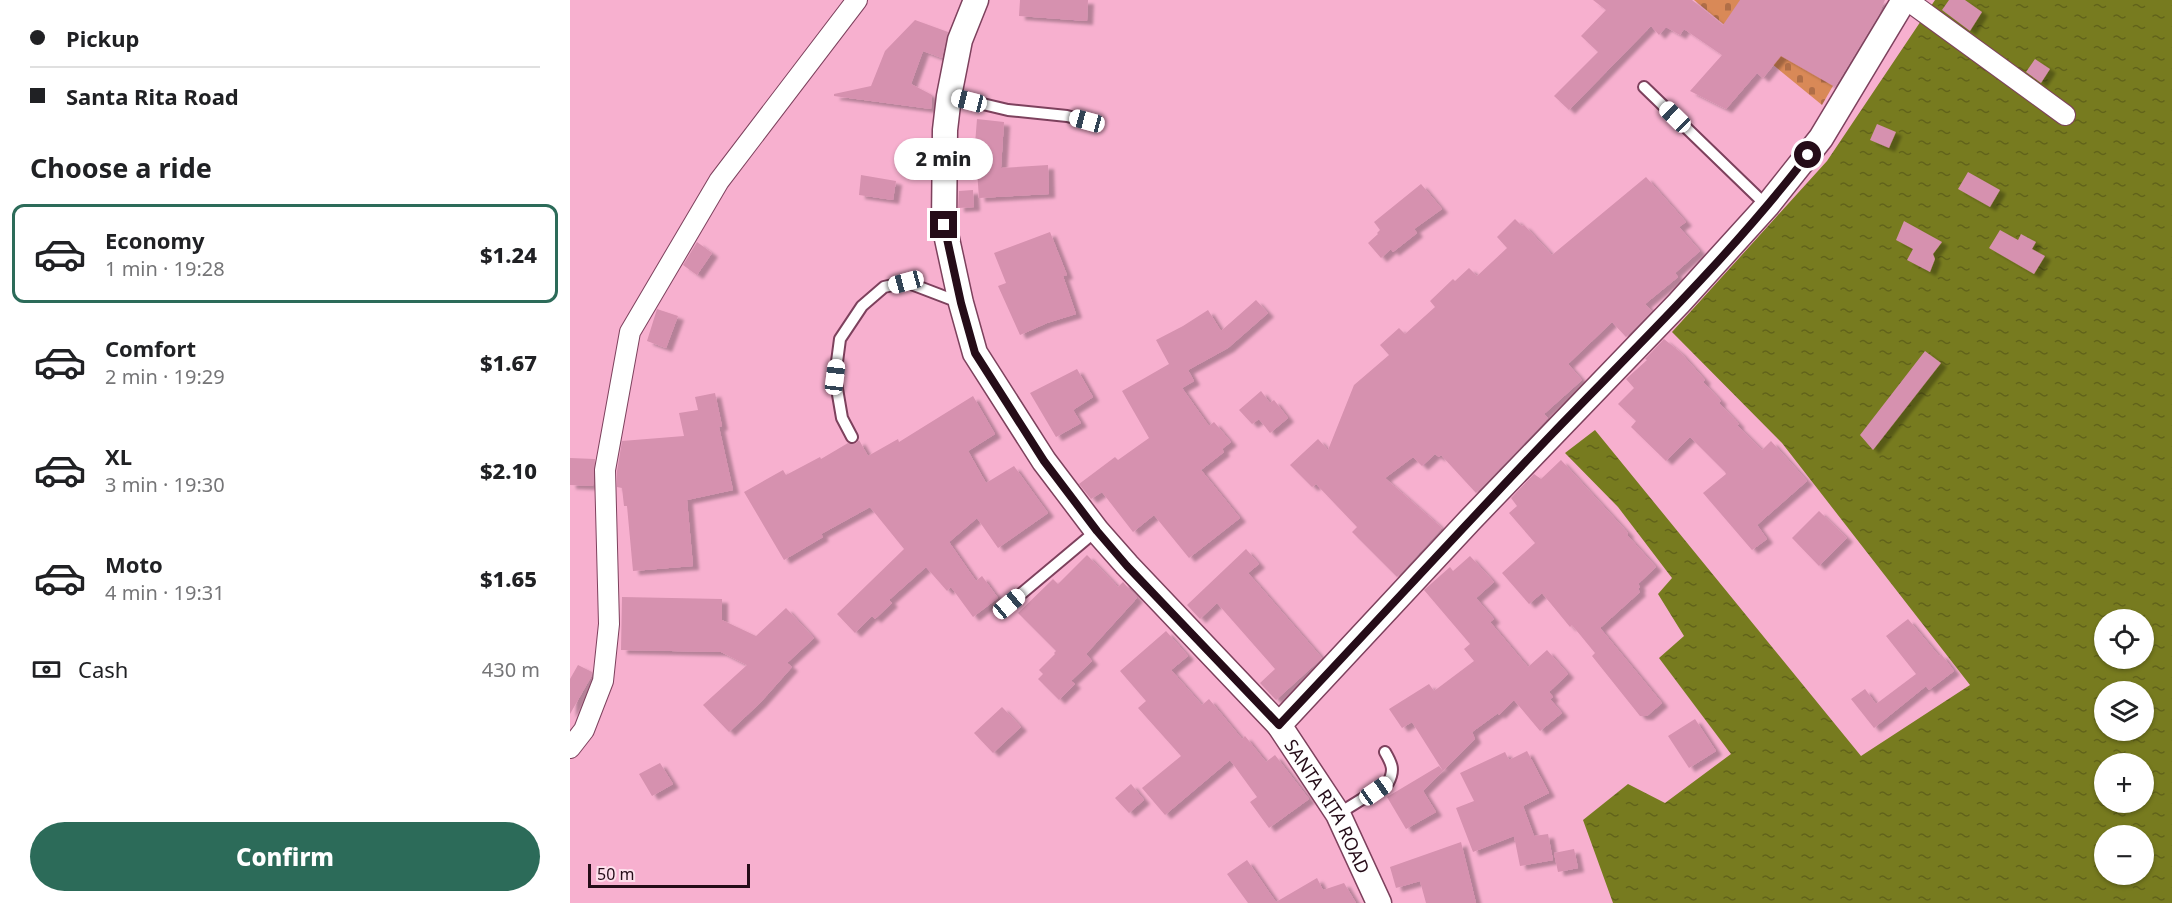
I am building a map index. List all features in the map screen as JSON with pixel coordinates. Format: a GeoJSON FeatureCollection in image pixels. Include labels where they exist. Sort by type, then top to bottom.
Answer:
{"type":"FeatureCollection","features":[{"type":"Feature","properties":{"kind":"street"},"geometry":{"type":"LineString","coordinates":[[570,748],[584,730],[603,681],[609,624],[605,470],[630,332],[719,181],[857,0]]}},
{"type":"Feature","properties":{"kind":"street","name":"SANTA RITA ROAD"},"geometry":{"type":"LineString","coordinates":[[976,0],[960,40],[949,96],[945,130],[944,225],[961,303],[975,353],[1044,461],[1097,531],[1127,566],[1279,725],[1338,814],[1378,903]]}},
{"type":"Feature","properties":{"kind":"street"},"geometry":{"type":"LineString","coordinates":[[1279,725],[1516,472],[1679,303],[1767,206],[1821,138],[1905,0],[2065,115]]}},
{"type":"Feature","properties":{"kind":"lane"},"geometry":{"type":"LineString","coordinates":[[1644,87],[1767,206]]}},
{"type":"Feature","properties":{"kind":"lane"},"geometry":{"type":"LineString","coordinates":[[949,96],[1008,110],[1066,116],[1087,121]]}},
{"type":"Feature","properties":{"kind":"lane"},"geometry":{"type":"LineString","coordinates":[[852,437],[842,418],[835,377],[840,339],[862,306],[884,287],[906,282],[961,303]]}},
{"type":"Feature","properties":{"kind":"lane"},"geometry":{"type":"LineString","coordinates":[[1009,604],[1097,531]]}},
{"type":"Feature","properties":{"kind":"lane"},"geometry":{"type":"LineString","coordinates":[[1338,814],[1388,783],[1393,775],[1393,766],[1385,752]]}},
{"type":"Feature","properties":{"kind":"green space"},"geometry":{"type":"Polygon","coordinates":[[[1694,0],[1882,0],[1822,105],[1694,0]]]}},
{"type":"Feature","properties":{"kind":"water"},"geometry":{"type":"Polygon","coordinates":[[[1935,0],[2172,0],[2172,903],[1613,903],[1583,820],[1628,784],[1665,803],[1731,754],[1659,658],[1684,636],[1658,594],[1672,578],[1618,507],[1565,453],[1595,430],[1861,756],[1970,685],[1782,443],[1672,332],[1827,161],[1935,0]]]}},
{"type":"Feature","properties":{"kind":"building"},"geometry":{"type":"Polygon","coordinates":[[[1020,0],[1088,0],[1087,21],[1019,16],[1020,0]]]}},
{"type":"Feature","properties":{"kind":"building"},"geometry":{"type":"Polygon","coordinates":[[[1593,0],[1692,0],[1723,25],[1740,0],[1885,0],[1835,87],[1781,56],[1763,78],[1757,73],[1726,109],[1690,91],[1722,55],[1684,29],[1680,35],[1666,27],[1659,35],[1651,26],[1569,110],[1554,96],[1598,52],[1581,36],[1606,10],[1593,0]]]}},
{"type":"Feature","properties":{"kind":"building"},"geometry":{"type":"Polygon","coordinates":[[[1949,0],[1965,0],[1982,12],[1970,31],[1942,10],[1949,0]]]}},
{"type":"Feature","properties":{"kind":"building"},"geometry":{"type":"Polygon","coordinates":[[[915,20],[948,32],[942,58],[923,51],[911,84],[932,95],[931,109],[834,96],[834,94],[871,86],[885,51],[915,20]]]}},
{"type":"Feature","properties":{"kind":"building"},"geometry":{"type":"Polygon","coordinates":[[[2035,59],[2050,69],[2041,83],[2026,72],[2035,59]]]}},
{"type":"Feature","properties":{"kind":"building"},"geometry":{"type":"Polygon","coordinates":[[[977,119],[1004,122],[1001,168],[1048,165],[1049,194],[979,198],[975,144],[977,119]]]}},
{"type":"Feature","properties":{"kind":"building"},"geometry":{"type":"Polygon","coordinates":[[[1877,124],[1896,132],[1889,148],[1870,140],[1877,124]]]}},
{"type":"Feature","properties":{"kind":"building"},"geometry":{"type":"Polygon","coordinates":[[[1968,172],[2000,190],[1990,207],[1958,189],[1968,172]]]}},
{"type":"Feature","properties":{"kind":"building"},"geometry":{"type":"Polygon","coordinates":[[[861,175],[896,181],[893,200],[859,195],[861,175]]]}},
{"type":"Feature","properties":{"kind":"building"},"geometry":{"type":"Polygon","coordinates":[[[1646,177],[1686,222],[1679,227],[1700,251],[1675,273],[1678,277],[1645,304],[1652,311],[1626,337],[1612,322],[1568,364],[1582,380],[1544,414],[1548,418],[1476,493],[1441,455],[1439,457],[1435,454],[1422,466],[1413,457],[1385,478],[1442,528],[1397,577],[1352,532],[1357,527],[1316,484],[1312,487],[1290,465],[1318,439],[1328,450],[1354,385],[1389,355],[1380,345],[1399,328],[1405,334],[1435,307],[1430,301],[1453,279],[1455,281],[1469,268],[1477,276],[1507,248],[1497,237],[1515,219],[1522,226],[1524,225],[1552,255],[1646,177]]]}},
{"type":"Feature","properties":{"kind":"building"},"geometry":{"type":"Polygon","coordinates":[[[1421,184],[1442,209],[1414,229],[1417,233],[1393,252],[1391,249],[1381,258],[1368,243],[1380,230],[1374,222],[1421,184]]]}},
{"type":"Feature","properties":{"kind":"building"},"geometry":{"type":"Polygon","coordinates":[[[973,190],[974,207],[958,208],[959,191],[973,190]]]}},
{"type":"Feature","properties":{"kind":"building"},"geometry":{"type":"Polygon","coordinates":[[[1904,221],[1942,242],[1933,254],[1935,259],[1930,272],[1907,260],[1913,249],[1896,240],[1904,221]]]}},
{"type":"Feature","properties":{"kind":"building"},"geometry":{"type":"Polygon","coordinates":[[[2000,230],[2018,240],[2021,234],[2036,242],[2032,249],[2045,256],[2034,274],[1989,248],[2000,230]]]}},
{"type":"Feature","properties":{"kind":"building"},"geometry":{"type":"Polygon","coordinates":[[[1050,232],[1067,275],[1063,276],[1076,314],[1020,335],[998,286],[1006,283],[994,253],[1050,232]]]}},
{"type":"Feature","properties":{"kind":"building"},"geometry":{"type":"Polygon","coordinates":[[[697,242],[712,253],[697,275],[683,265],[697,242]]]}},
{"type":"Feature","properties":{"kind":"building"},"geometry":{"type":"Polygon","coordinates":[[[1256,300],[1268,313],[1228,348],[1188,370],[1194,381],[1182,388],[1209,426],[1214,422],[1231,442],[1222,449],[1224,452],[1201,470],[1240,518],[1189,558],[1154,515],[1133,532],[1102,492],[1091,499],[1079,484],[1115,457],[1118,460],[1149,438],[1122,391],[1169,364],[1156,340],[1208,310],[1221,331],[1256,300]]]}},
{"type":"Feature","properties":{"kind":"building"},"geometry":{"type":"Polygon","coordinates":[[[657,309],[678,316],[666,348],[647,341],[657,309]]]}},
{"type":"Feature","properties":{"kind":"building"},"geometry":{"type":"Polygon","coordinates":[[[1664,339],[1680,352],[1705,380],[1703,382],[1721,401],[1719,403],[1762,450],[1771,441],[1807,481],[1757,525],[1767,539],[1752,550],[1703,493],[1726,474],[1725,472],[1690,437],[1666,461],[1631,427],[1636,421],[1618,404],[1634,388],[1626,379],[1647,360],[1645,359],[1664,339]]]}},
{"type":"Feature","properties":{"kind":"building"},"geometry":{"type":"Polygon","coordinates":[[[1925,351],[1941,363],[1873,450],[1860,435],[1925,351]]]}},
{"type":"Feature","properties":{"kind":"building"},"geometry":{"type":"Polygon","coordinates":[[[1077,369],[1093,397],[1073,410],[1081,423],[1056,437],[1030,393],[1077,369]]]}},
{"type":"Feature","properties":{"kind":"building"},"geometry":{"type":"Polygon","coordinates":[[[1261,391],[1270,403],[1274,400],[1288,418],[1270,433],[1259,419],[1252,424],[1239,410],[1261,391]]]}},
{"type":"Feature","properties":{"kind":"building"},"geometry":{"type":"Polygon","coordinates":[[[715,393],[722,426],[719,427],[733,490],[687,500],[693,566],[633,571],[627,506],[624,506],[622,488],[617,487],[622,441],[684,436],[679,413],[698,410],[695,397],[715,393]]]}},
{"type":"Feature","properties":{"kind":"building"},"geometry":{"type":"Polygon","coordinates":[[[973,396],[995,434],[968,451],[986,483],[1014,466],[1048,513],[998,548],[977,518],[949,542],[976,581],[982,576],[998,598],[973,617],[951,587],[947,591],[926,567],[889,600],[892,603],[875,619],[872,616],[855,633],[837,614],[904,549],[870,507],[821,534],[823,537],[784,560],[744,492],[783,470],[786,475],[820,457],[821,459],[848,443],[855,444],[859,440],[868,456],[898,439],[899,442],[973,396]]]}},
{"type":"Feature","properties":{"kind":"building"},"geometry":{"type":"Polygon","coordinates":[[[570,458],[595,459],[593,486],[570,485],[570,458]]]}},
{"type":"Feature","properties":{"kind":"building"},"geometry":{"type":"Polygon","coordinates":[[[1561,460],[1656,567],[1638,584],[1640,592],[1600,628],[1662,703],[1647,716],[1640,716],[1592,656],[1595,653],[1542,593],[1529,604],[1502,573],[1535,543],[1509,513],[1517,506],[1511,498],[1534,474],[1541,479],[1561,460]]]}},
{"type":"Feature","properties":{"kind":"building"},"geometry":{"type":"Polygon","coordinates":[[[1819,511],[1847,538],[1819,566],[1792,538],[1819,511]]]}},
{"type":"Feature","properties":{"kind":"building"},"geometry":{"type":"Polygon","coordinates":[[[1246,549],[1259,564],[1248,573],[1322,658],[1276,700],[1260,683],[1275,669],[1217,603],[1200,619],[1187,605],[1246,549]]]}},
{"type":"Feature","properties":{"kind":"building"},"geometry":{"type":"Polygon","coordinates":[[[1087,555],[1118,587],[1123,582],[1137,598],[1086,654],[1092,661],[1071,681],[1075,684],[1059,700],[1038,679],[1043,674],[1039,670],[1056,651],[1018,613],[1053,579],[1058,584],[1087,555]]]}},
{"type":"Feature","properties":{"kind":"building"},"geometry":{"type":"Polygon","coordinates":[[[1470,556],[1494,582],[1476,598],[1494,619],[1490,622],[1528,667],[1547,650],[1568,674],[1549,692],[1553,697],[1550,699],[1562,713],[1540,731],[1514,700],[1499,715],[1498,713],[1472,732],[1475,739],[1443,771],[1412,722],[1402,728],[1389,709],[1429,684],[1434,691],[1474,661],[1464,649],[1470,644],[1424,590],[1450,567],[1453,571],[1470,556]]]}},
{"type":"Feature","properties":{"kind":"building"},"geometry":{"type":"Polygon","coordinates":[[[622,597],[722,599],[722,620],[756,636],[786,608],[814,638],[787,663],[792,667],[760,703],[729,732],[703,705],[747,665],[721,652],[621,650],[622,597]]]}},
{"type":"Feature","properties":{"kind":"building"},"geometry":{"type":"Polygon","coordinates":[[[1908,619],[1954,671],[1929,690],[1926,686],[1874,728],[1851,699],[1865,689],[1876,704],[1916,674],[1886,636],[1908,619]]]}},
{"type":"Feature","properties":{"kind":"building"},"geometry":{"type":"Polygon","coordinates":[[[1166,631],[1188,656],[1171,670],[1202,705],[1209,699],[1242,739],[1245,736],[1266,762],[1275,755],[1309,799],[1269,828],[1250,802],[1257,797],[1230,760],[1165,815],[1142,788],[1181,756],[1138,708],[1146,701],[1120,671],[1166,631]]]}},
{"type":"Feature","properties":{"kind":"building"},"geometry":{"type":"Polygon","coordinates":[[[578,665],[592,672],[570,714],[570,679],[578,665]]]}},
{"type":"Feature","properties":{"kind":"building"},"geometry":{"type":"Polygon","coordinates":[[[1002,707],[1021,727],[993,753],[974,733],[1002,707]]]}},
{"type":"Feature","properties":{"kind":"building"},"geometry":{"type":"Polygon","coordinates":[[[1695,719],[1716,751],[1689,768],[1668,736],[1695,719]]]}},
{"type":"Feature","properties":{"kind":"building"},"geometry":{"type":"Polygon","coordinates":[[[1527,751],[1549,793],[1523,806],[1534,836],[1548,834],[1553,860],[1520,866],[1514,836],[1473,852],[1456,808],[1474,801],[1460,773],[1505,752],[1509,760],[1527,751]]]}},
{"type":"Feature","properties":{"kind":"building"},"geometry":{"type":"Polygon","coordinates":[[[660,763],[673,784],[652,796],[639,774],[660,763]]]}},
{"type":"Feature","properties":{"kind":"building"},"geometry":{"type":"Polygon","coordinates":[[[1439,766],[1443,771],[1423,791],[1436,812],[1406,829],[1387,797],[1439,766]]]}},
{"type":"Feature","properties":{"kind":"building"},"geometry":{"type":"Polygon","coordinates":[[[1131,784],[1144,800],[1129,813],[1115,798],[1131,784]]]}},
{"type":"Feature","properties":{"kind":"building"},"geometry":{"type":"Polygon","coordinates":[[[1461,842],[1476,903],[1426,903],[1420,881],[1396,888],[1390,867],[1461,842]]]}},
{"type":"Feature","properties":{"kind":"building"},"geometry":{"type":"Polygon","coordinates":[[[1574,849],[1578,868],[1558,872],[1554,853],[1574,849]]]}},
{"type":"Feature","properties":{"kind":"building"},"geometry":{"type":"Polygon","coordinates":[[[1247,860],[1276,902],[1317,878],[1323,890],[1344,883],[1356,903],[1248,903],[1227,874],[1247,860]]]}},
{"type":"Feature","properties":{"kind":"route"},"geometry":{"type":"LineString","coordinates":[[944,225],[961,303],[975,353],[1044,461],[1097,531],[1127,566],[1279,725],[1499,490],[1679,303],[1767,206],[1808,155]]}}]}
